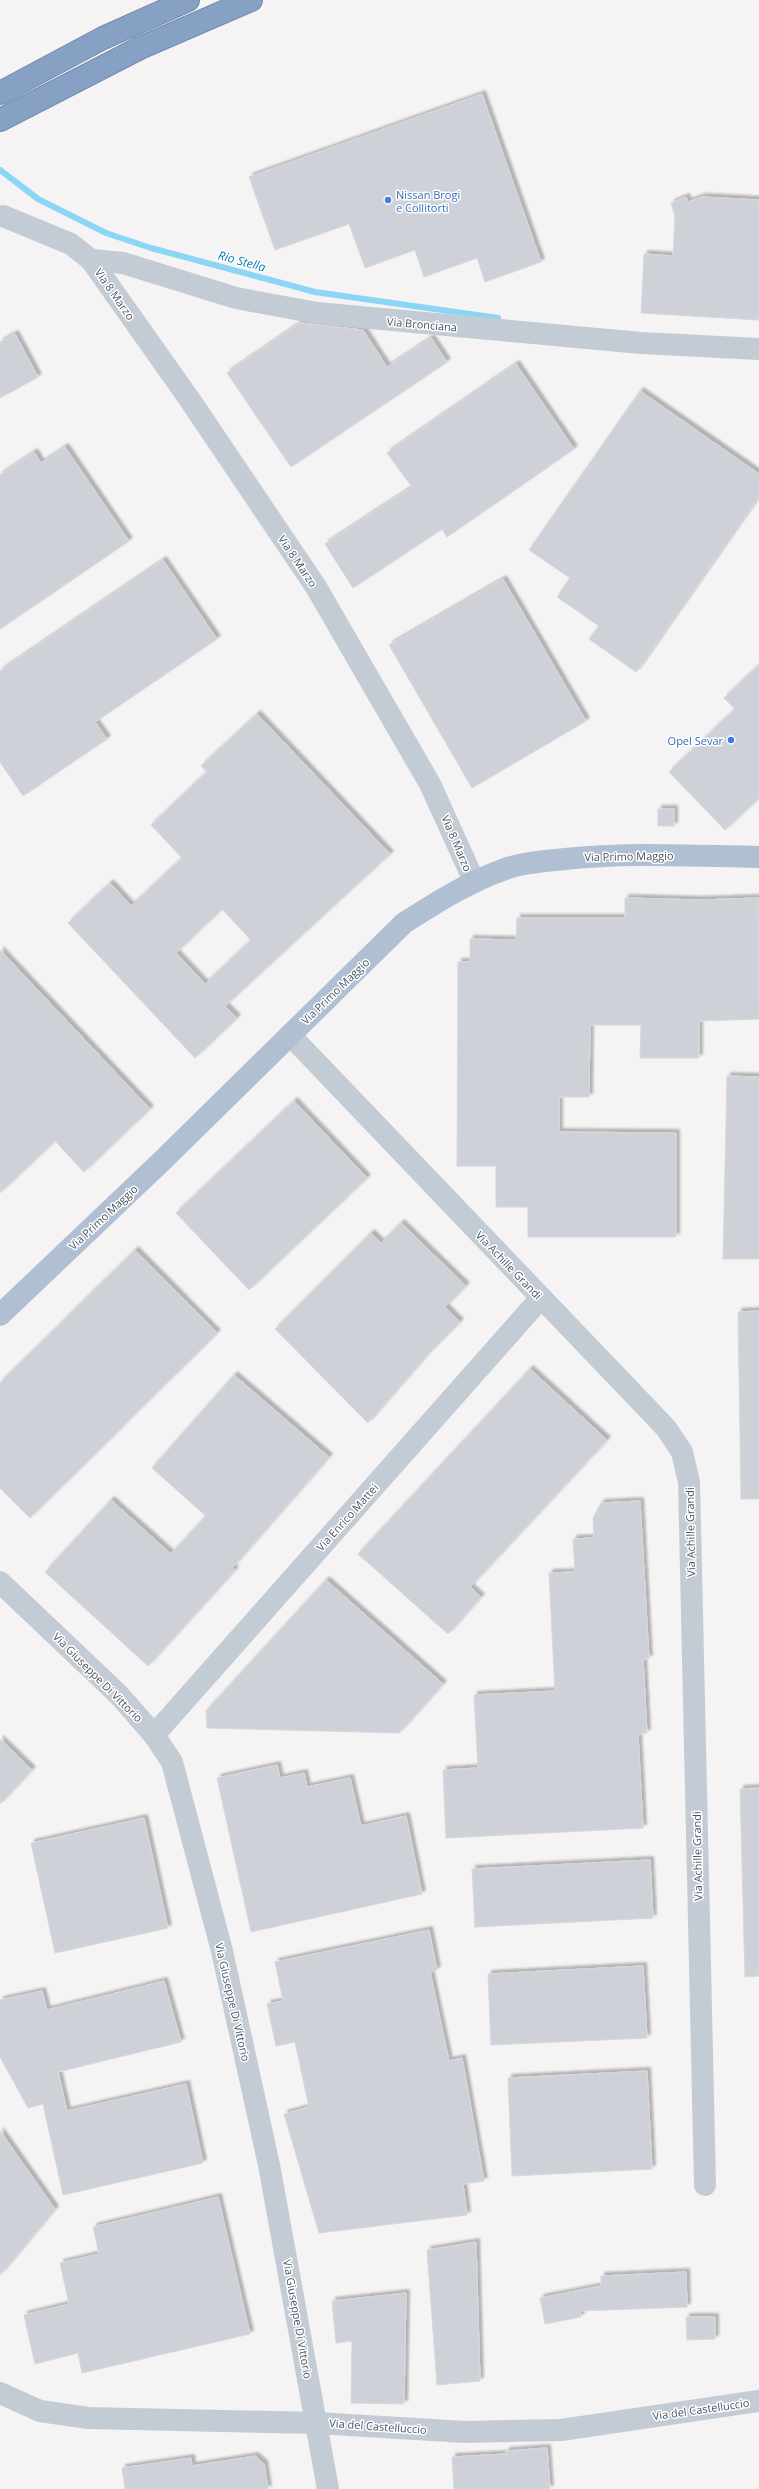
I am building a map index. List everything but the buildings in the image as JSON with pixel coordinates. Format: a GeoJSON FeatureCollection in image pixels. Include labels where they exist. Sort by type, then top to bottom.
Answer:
{"type":"FeatureCollection","features":[{"type":"Feature","properties":{"kind":"highway"},"geometry":{"type":"LineString","coordinates":[[0,93],[103,38],[188,0]]}},
{"type":"Feature","properties":{"kind":"highway"},"geometry":{"type":"LineString","coordinates":[[0,120],[140,48],[251,0]]}},
{"type":"Feature","properties":{"kind":"main road","name":"Via Primo Maggio"},"geometry":{"type":"LineString","coordinates":[[0,1315],[163,1160],[404,923],[474,881],[509,868],[535,862],[589,856],[759,857]]}},
{"type":"Feature","properties":{"kind":"street","name":"Via 8 Marzo"},"geometry":{"type":"LineString","coordinates":[[3,216],[71,244],[91,260],[190,400],[316,587],[430,784],[474,881]]}},
{"type":"Feature","properties":{"kind":"street","name":"Via Bronciana"},"geometry":{"type":"LineString","coordinates":[[91,260],[123,263],[236,298],[317,313],[641,343],[759,349]]}},
{"type":"Feature","properties":{"kind":"street","name":"Via Achille Grandi"},"geometry":{"type":"LineString","coordinates":[[290,1035],[540,1299],[666,1428],[682,1452],[687,1467],[689,1482],[705,2185]]}},
{"type":"Feature","properties":{"kind":"street","name":"Via Enrico Mattei"},"geometry":{"type":"LineString","coordinates":[[154,1735],[540,1299]]}},
{"type":"Feature","properties":{"kind":"street","name":"Via Giuseppe Di Vittorio"},"geometry":{"type":"LineString","coordinates":[[0,1582],[119,1695],[154,1735],[172,1762],[222,1951],[269,2164],[328,2489]]}},
{"type":"Feature","properties":{"kind":"street","name":"Via del Castelluccio"},"geometry":{"type":"LineString","coordinates":[[0,2393],[40,2411],[88,2418],[317,2423],[465,2432],[561,2430],[759,2401]]}},
{"type":"Feature","properties":{"kind":"waterway","name":"Rio Stella"},"geometry":{"type":"LineString","coordinates":[[0,170],[38,199],[106,233],[151,248],[315,292],[498,318]]}},
{"type":"Feature","properties":{"kind":"place","name":"Nissan Brogi e Collitorti"},"geometry":{"type":"Point","coordinates":[388,200]}},
{"type":"Feature","properties":{"kind":"place","name":"Opel Sevar"},"geometry":{"type":"Point","coordinates":[731,740]}}]}
